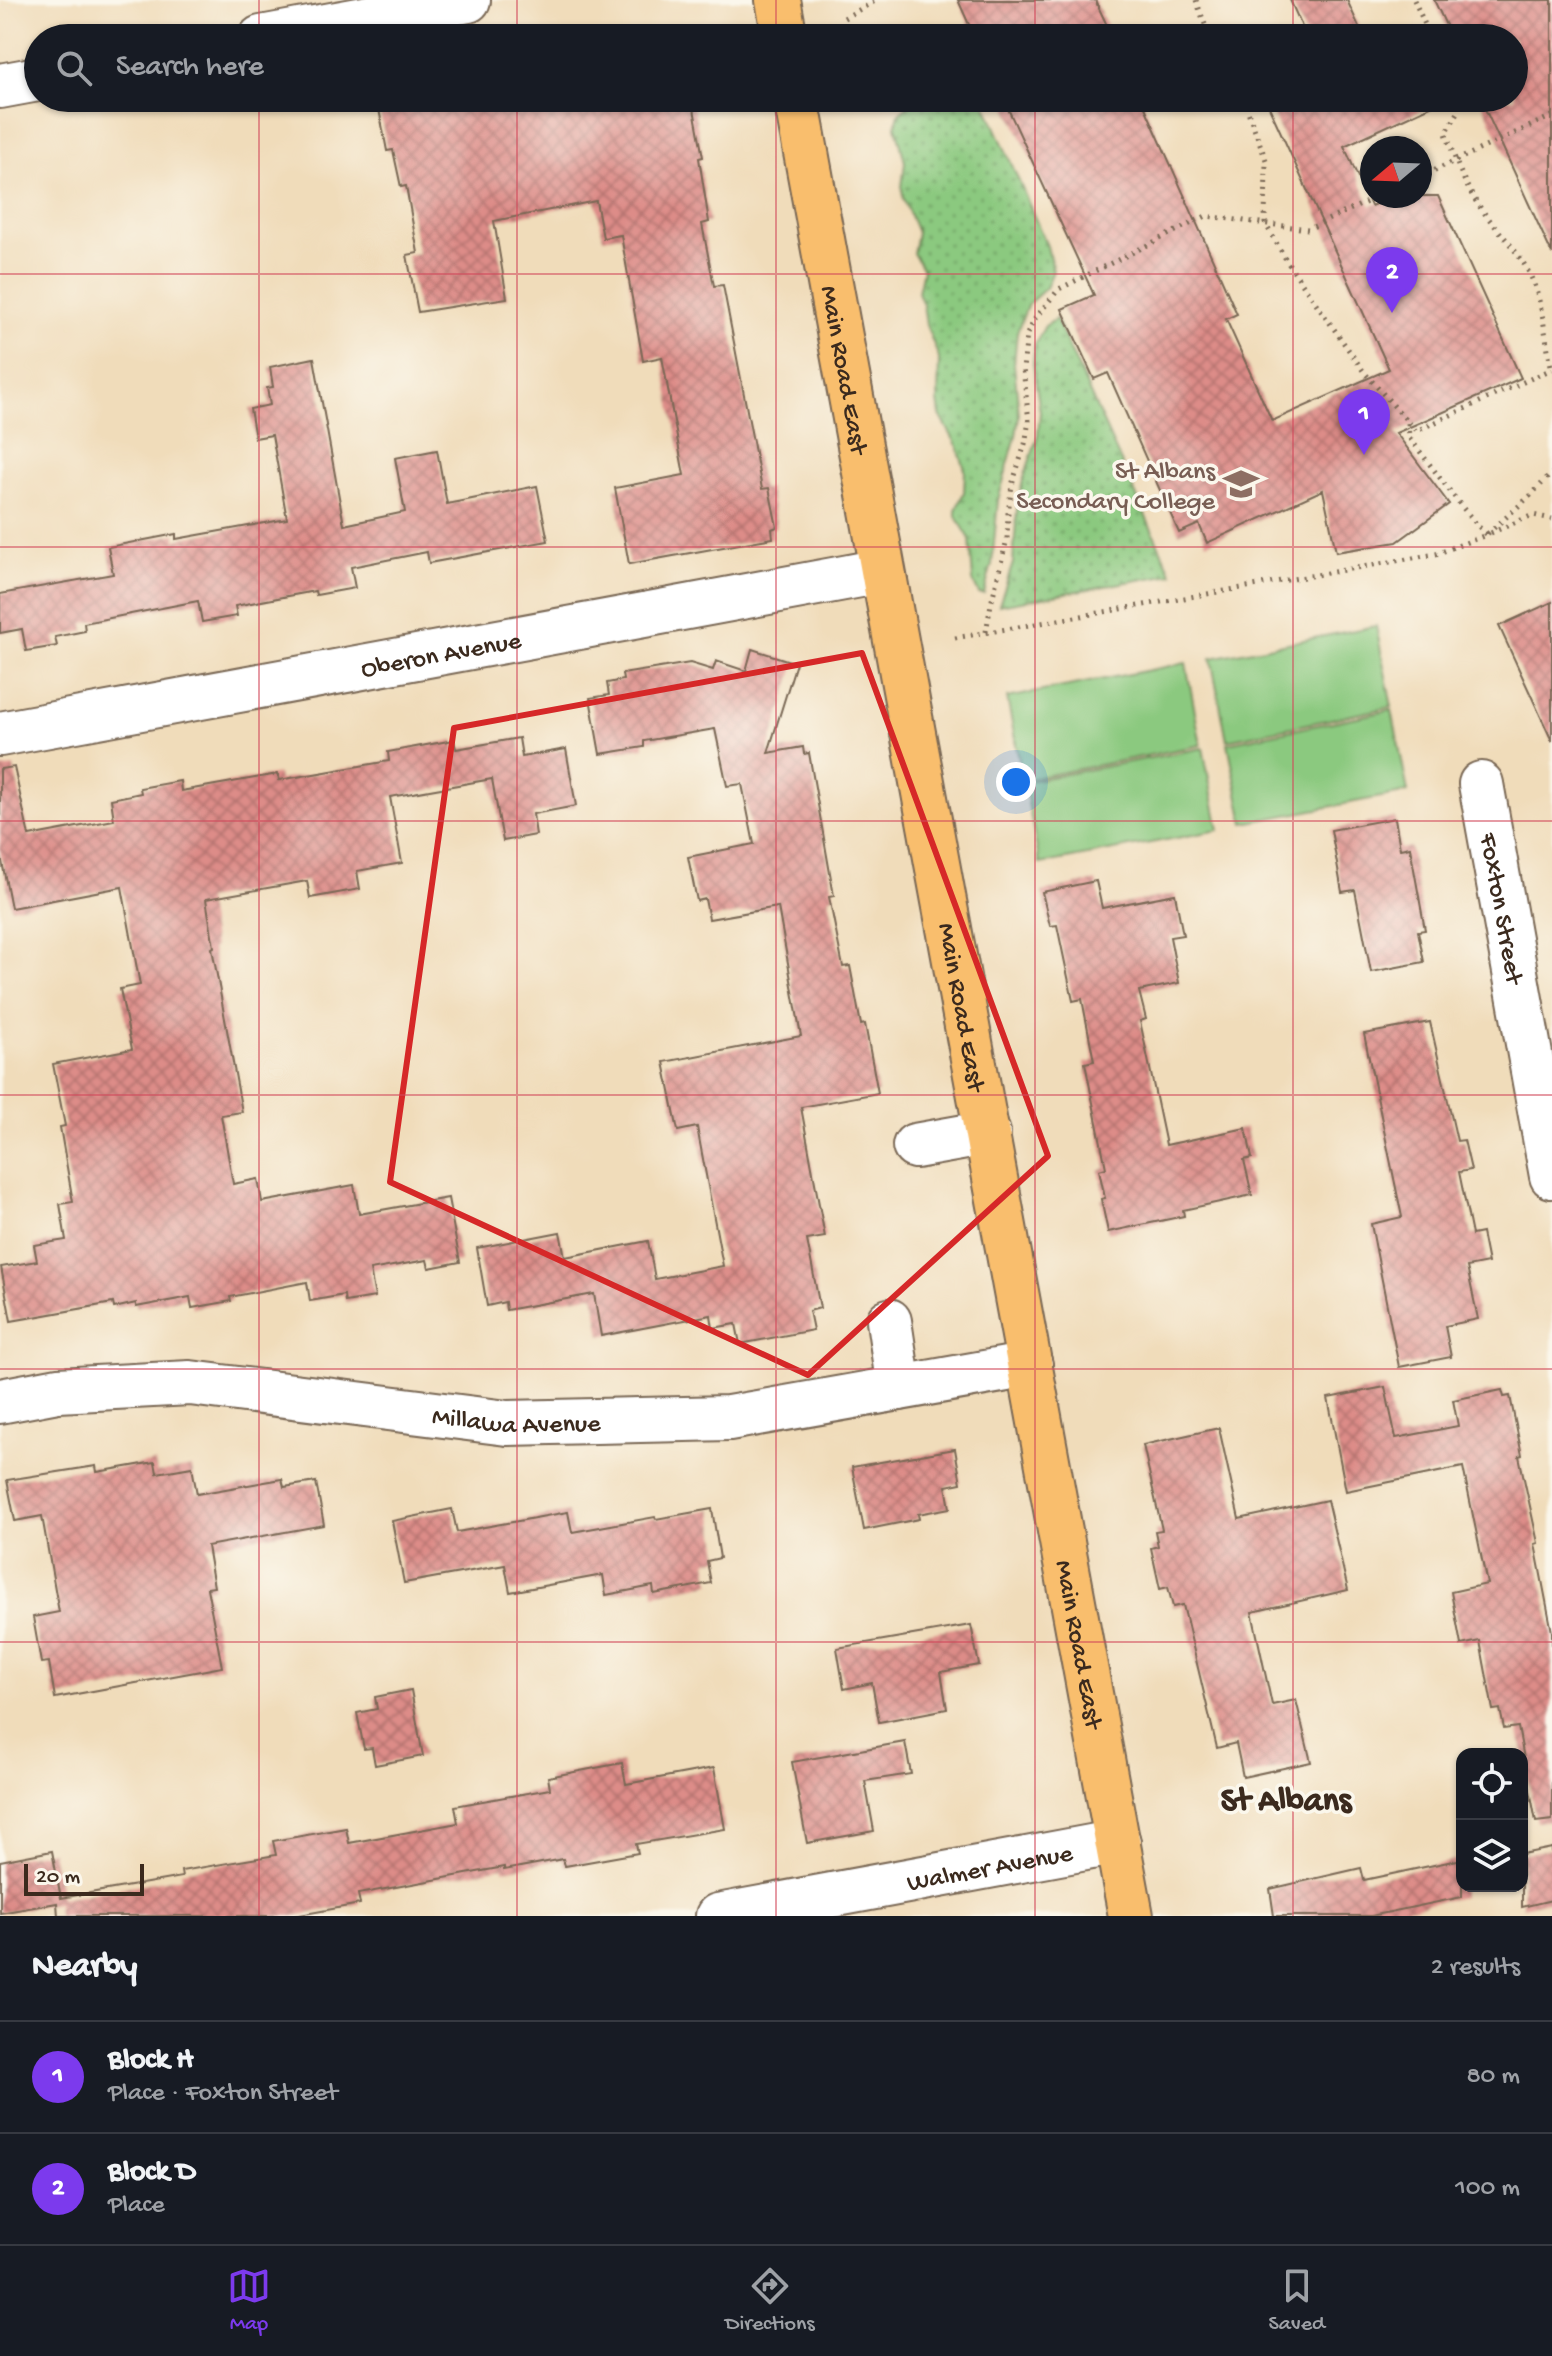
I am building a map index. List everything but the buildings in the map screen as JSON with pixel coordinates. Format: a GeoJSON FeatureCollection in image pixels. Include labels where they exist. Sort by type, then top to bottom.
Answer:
{"type":"FeatureCollection","features":[{"type":"Feature","properties":{"kind":"main road"},"geometry":{"type":"LineString","coordinates":[[778,0],[782,24]]}},
{"type":"Feature","properties":{"kind":"main road","name":"Main Road East"},"geometry":{"type":"LineString","coordinates":[[799,112],[1131,1916]]}},
{"type":"Feature","properties":{"kind":"street"},"geometry":{"type":"LineString","coordinates":[[337,24],[468,0]]}},
{"type":"Feature","properties":{"kind":"street"},"geometry":{"type":"LineString","coordinates":[[0,86],[24,82]]}},
{"type":"Feature","properties":{"kind":"street","name":"Oberon Avenue"},"geometry":{"type":"LineString","coordinates":[[0,734],[882,571]]}},
{"type":"Feature","properties":{"kind":"street","name":"Foxton Street"},"geometry":{"type":"LineString","coordinates":[[1481,784],[1542,1055],[1552,1176]]}},
{"type":"Feature","properties":{"kind":"street"},"geometry":{"type":"LineString","coordinates":[[915,1146],[988,1133]]}},
{"type":"Feature","properties":{"kind":"street"},"geometry":{"type":"LineString","coordinates":[[889,1321],[899,1388]]}},
{"type":"Feature","properties":{"kind":"street","name":"Millawa Avenue"},"geometry":{"type":"LineString","coordinates":[[0,1401],[58,1390],[190,1383],[507,1423],[729,1418],[1030,1365]]}},
{"type":"Feature","properties":{"kind":"street","name":"Walmer Avenue"},"geometry":{"type":"LineString","coordinates":[[718,1916],[1118,1842]]}},
{"type":"Feature","properties":{"kind":"path"},"geometry":{"type":"LineString","coordinates":[[844,18],[877,0]]}},
{"type":"Feature","properties":{"kind":"path"},"geometry":{"type":"LineString","coordinates":[[1196,0],[1205,24]]}},
{"type":"Feature","properties":{"kind":"path"},"geometry":{"type":"LineString","coordinates":[[1414,0],[1425,24]]}},
{"type":"Feature","properties":{"kind":"path"},"geometry":{"type":"LineString","coordinates":[[1248,112],[1266,160],[1265,223],[1288,263],[1364,372],[1416,431],[1552,370],[1544,335],[1545,318],[1529,272],[1472,196],[1455,161],[1446,133],[1458,112]]}},
{"type":"Feature","properties":{"kind":"path"},"geometry":{"type":"LineString","coordinates":[[1432,172],[1552,116]]}},
{"type":"Feature","properties":{"kind":"path"},"geometry":{"type":"LineString","coordinates":[[986,632],[1007,539],[1012,485],[1029,421],[1023,369],[1027,334],[1036,317],[1059,289],[1206,216],[1308,229],[1360,205]]}},
{"type":"Feature","properties":{"kind":"path"},"geometry":{"type":"LineString","coordinates":[[1408,423],[1409,437],[1486,535]]}},
{"type":"Feature","properties":{"kind":"path"},"geometry":{"type":"LineString","coordinates":[[1486,535],[1552,473]]}},
{"type":"Feature","properties":{"kind":"path"},"geometry":{"type":"LineString","coordinates":[[955,638],[1436,554],[1533,515],[1552,519]]}},
{"type":"Feature","properties":{"kind":"highlighted area"},"geometry":{"type":"Polygon","coordinates":[[[862,653],[1048,1156],[808,1375],[390,1182],[454,728],[862,653]]]}},
{"type":"Feature","properties":{"kind":"green space"},"geometry":{"type":"Polygon","coordinates":[[[989,112],[1047,246],[1053,271],[1046,288],[1028,304],[1017,332],[1014,364],[1019,415],[998,500],[992,564],[984,594],[979,594],[973,581],[970,539],[956,516],[964,492],[965,470],[958,447],[940,415],[939,358],[918,292],[923,270],[913,253],[917,233],[903,198],[905,162],[896,126],[899,113],[989,112]]]}},
{"type":"Feature","properties":{"kind":"green space"},"geometry":{"type":"Polygon","coordinates":[[[1056,319],[1172,574],[999,605],[1013,563],[1022,484],[1038,435],[1040,412],[1033,363],[1035,344],[1045,326],[1056,319]]]}},
{"type":"Feature","properties":{"kind":"green space"},"geometry":{"type":"Polygon","coordinates":[[[1376,626],[1392,707],[1227,740],[1211,658],[1376,626]]]}},
{"type":"Feature","properties":{"kind":"green space"},"geometry":{"type":"Polygon","coordinates":[[[1186,663],[1201,745],[1023,780],[1007,698],[1186,663]]]}},
{"type":"Feature","properties":{"kind":"green space"},"geometry":{"type":"Polygon","coordinates":[[[1392,710],[1408,792],[1244,823],[1228,743],[1392,710]]]}},
{"type":"Feature","properties":{"kind":"green space"},"geometry":{"type":"Polygon","coordinates":[[[1203,748],[1219,830],[1040,864],[1024,782],[1203,748]]]}},
{"type":"Feature","properties":{"kind":"place","name":"Block D"},"geometry":{"type":"Point","coordinates":[1392,313]}},
{"type":"Feature","properties":{"kind":"place","name":"Block H"},"geometry":{"type":"Point","coordinates":[1364,455]}},
{"type":"Feature","properties":{"kind":"place","name":"St Albans Secondary College"},"geometry":{"type":"Point","coordinates":[1241,484]}},
{"type":"Feature","properties":{"kind":"district","name":"St Albans"},"geometry":{"type":"Point","coordinates":[1286,1797]}}]}
